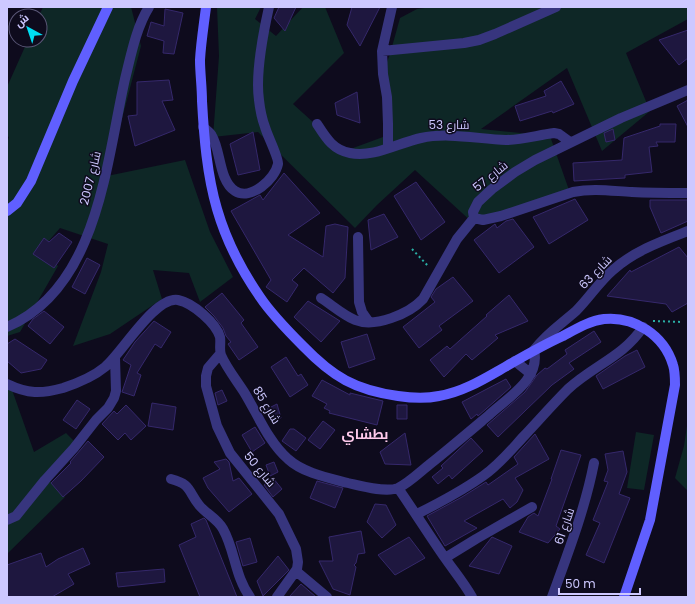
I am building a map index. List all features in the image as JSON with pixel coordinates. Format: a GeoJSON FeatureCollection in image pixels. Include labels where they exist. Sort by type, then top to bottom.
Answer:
{"type":"FeatureCollection","features":[{"type":"Feature","properties":{"kind":"main road"},"geometry":{"type":"LineString","coordinates":[[7,211],[17,203],[31,181],[73,81],[108,7]]}},
{"type":"Feature","properties":{"kind":"main road"},"geometry":{"type":"LineString","coordinates":[[206,7],[200,60],[203,127],[217,209],[236,255],[254,288],[267,307],[315,359],[330,371],[344,380],[382,394],[422,398],[438,397],[454,393],[471,386],[534,350],[584,325],[606,319],[630,320],[656,337],[666,350],[673,363],[675,371],[675,385],[650,520],[624,597]]}},
{"type":"Feature","properties":{"kind":"street","name":"شارع 2007"},"geometry":{"type":"LineString","coordinates":[[7,327],[39,308],[59,287],[77,260],[94,216],[108,164],[132,49],[149,7]]}},
{"type":"Feature","properties":{"kind":"street"},"geometry":{"type":"LineString","coordinates":[[203,127],[212,136],[226,180],[230,187],[236,192],[246,194],[256,190],[276,172],[278,162],[265,127],[259,100],[259,69],[264,26],[269,7]]}},
{"type":"Feature","properties":{"kind":"street"},"geometry":{"type":"LineString","coordinates":[[388,148],[387,104],[382,52],[392,7]]}},
{"type":"Feature","properties":{"kind":"street"},"geometry":{"type":"LineString","coordinates":[[382,52],[479,40],[556,7]]}},
{"type":"Feature","properties":{"kind":"street","name":"شارع 57"},"geometry":{"type":"LineString","coordinates":[[474,218],[473,212],[478,202],[492,189],[515,172],[535,160],[621,118],[688,90]]}},
{"type":"Feature","properties":{"kind":"street","name":"شارع 53"},"geometry":{"type":"LineString","coordinates":[[317,124],[328,141],[342,151],[351,154],[361,154],[421,138],[435,136],[507,140],[554,133],[559,134],[570,142]]}},
{"type":"Feature","properties":{"kind":"street"},"geometry":{"type":"LineString","coordinates":[[321,298],[356,320],[369,322],[397,316],[417,305],[427,293],[457,239],[474,218],[483,220],[501,216],[573,192],[584,190],[595,189],[649,193],[688,193]]}},
{"type":"Feature","properties":{"kind":"street","name":"شارع 63"},"geometry":{"type":"LineString","coordinates":[[534,350],[550,331],[584,303],[613,269],[649,247],[688,231]]}},
{"type":"Feature","properties":{"kind":"street"},"geometry":{"type":"LineString","coordinates":[[358,237],[359,302],[362,312],[369,322]]}},
{"type":"Feature","properties":{"kind":"street","name":"شارع 85"},"geometry":{"type":"LineString","coordinates":[[7,384],[27,391],[40,393],[50,392],[85,379],[115,358],[145,320],[155,310],[164,303],[175,300],[184,301],[202,313],[212,323],[218,332],[220,339],[220,354],[280,451],[288,459],[296,465],[310,471],[344,482],[372,488],[398,488]]}},
{"type":"Feature","properties":{"kind":"street"},"geometry":{"type":"LineString","coordinates":[[417,514],[452,496],[487,473],[507,454],[568,389],[622,351],[636,337],[642,327]]}},
{"type":"Feature","properties":{"kind":"street"},"geometry":{"type":"LineString","coordinates":[[472,597],[398,488],[419,473],[519,388],[531,374],[535,362],[534,350]]}},
{"type":"Feature","properties":{"kind":"street","name":"شارع 50"},"geometry":{"type":"LineString","coordinates":[[220,354],[208,368],[206,376],[206,386],[217,426],[230,453],[279,514],[290,534],[298,554],[296,571]]}},
{"type":"Feature","properties":{"kind":"street"},"geometry":{"type":"LineString","coordinates":[[7,520],[16,516],[96,420],[108,408],[116,391],[115,358]]}},
{"type":"Feature","properties":{"kind":"street"},"geometry":{"type":"LineString","coordinates":[[515,361],[531,374]]}},
{"type":"Feature","properties":{"kind":"street","name":"شارع 61"},"geometry":{"type":"LineString","coordinates":[[552,597],[582,514],[594,462]]}},
{"type":"Feature","properties":{"kind":"street"},"geometry":{"type":"LineString","coordinates":[[171,479],[179,481],[188,487],[198,504],[222,527],[231,548],[240,580],[250,597]]}},
{"type":"Feature","properties":{"kind":"street"},"geometry":{"type":"LineString","coordinates":[[445,558],[532,507]]}},
{"type":"Feature","properties":{"kind":"street"},"geometry":{"type":"LineString","coordinates":[[277,597],[296,571],[327,597]]}},
{"type":"Feature","properties":{"kind":"path"},"geometry":{"type":"LineString","coordinates":[[412,249],[429,267],[440,270]]}},
{"type":"Feature","properties":{"kind":"path"},"geometry":{"type":"LineString","coordinates":[[653,321],[682,322]]}},
{"type":"Feature","properties":{"kind":"green space"},"geometry":{"type":"Polygon","coordinates":[[[131,7],[141,46],[107,176],[185,160],[210,232],[233,277],[200,302],[189,273],[153,270],[162,299],[110,334],[73,346],[101,272],[108,244],[60,228],[40,251],[58,266],[20,332],[7,336],[7,143],[9,137],[7,136],[7,87],[24,48],[48,48],[48,8],[43,8],[131,7]]]}},
{"type":"Feature","properties":{"kind":"green space"},"geometry":{"type":"Polygon","coordinates":[[[217,7],[261,7],[255,19],[276,36],[303,7],[325,7],[344,53],[293,104],[345,151],[383,137],[384,70],[400,18],[417,9],[432,7],[688,7],[688,19],[626,53],[650,111],[602,151],[567,68],[481,129],[550,136],[569,190],[473,223],[415,170],[377,205],[355,228],[258,132],[213,137],[219,56],[217,7]]]}},
{"type":"Feature","properties":{"kind":"green space"},"geometry":{"type":"Polygon","coordinates":[[[7,386],[11,387],[34,452],[66,433],[76,443],[45,476],[65,497],[7,554],[7,386]]]}},
{"type":"Feature","properties":{"kind":"green space"},"geometry":{"type":"Polygon","coordinates":[[[688,419],[688,491],[675,478],[684,446],[688,419]]]}},
{"type":"Feature","properties":{"kind":"green space"},"geometry":{"type":"Polygon","coordinates":[[[636,432],[654,435],[644,490],[627,488],[636,432]]]}},
{"type":"Feature","properties":{"kind":"building"},"geometry":{"type":"Polygon","coordinates":[[[279,7],[296,7],[285,31],[274,18],[279,7]]]}},
{"type":"Feature","properties":{"kind":"building"},"geometry":{"type":"Polygon","coordinates":[[[352,7],[380,7],[360,46],[347,25],[352,7]]]}},
{"type":"Feature","properties":{"kind":"building"},"geometry":{"type":"Polygon","coordinates":[[[165,9],[183,13],[174,54],[163,53],[164,41],[147,36],[151,22],[164,26],[165,9]]]}},
{"type":"Feature","properties":{"kind":"building"},"geometry":{"type":"Polygon","coordinates":[[[688,30],[688,58],[679,65],[659,40],[688,30]]]}},
{"type":"Feature","properties":{"kind":"building"},"geometry":{"type":"Polygon","coordinates":[[[169,80],[173,100],[162,101],[175,130],[135,146],[128,116],[137,115],[137,82],[169,80]]]}},
{"type":"Feature","properties":{"kind":"building"},"geometry":{"type":"Polygon","coordinates":[[[561,81],[574,104],[553,113],[552,111],[520,121],[515,106],[546,96],[544,91],[561,81]]]}},
{"type":"Feature","properties":{"kind":"building"},"geometry":{"type":"Polygon","coordinates":[[[357,92],[360,123],[337,115],[335,103],[357,92]]]}},
{"type":"Feature","properties":{"kind":"building"},"geometry":{"type":"Polygon","coordinates":[[[688,100],[688,127],[677,106],[688,100]]]}},
{"type":"Feature","properties":{"kind":"building"},"geometry":{"type":"Polygon","coordinates":[[[660,124],[676,124],[675,142],[656,142],[658,146],[649,147],[652,172],[625,175],[625,178],[574,181],[573,163],[622,160],[624,138],[660,126],[660,124]]]}},
{"type":"Feature","properties":{"kind":"building"},"geometry":{"type":"Polygon","coordinates":[[[613,129],[615,140],[606,142],[604,133],[613,129]]]}},
{"type":"Feature","properties":{"kind":"building"},"geometry":{"type":"Polygon","coordinates":[[[253,132],[260,170],[238,175],[230,144],[253,132]]]}},
{"type":"Feature","properties":{"kind":"building"},"geometry":{"type":"Polygon","coordinates":[[[284,173],[320,213],[288,235],[323,257],[326,226],[335,224],[348,227],[345,278],[333,293],[304,268],[292,280],[298,285],[287,302],[266,287],[271,280],[231,211],[260,195],[263,200],[284,173]]]}},
{"type":"Feature","properties":{"kind":"building"},"geometry":{"type":"Polygon","coordinates":[[[416,182],[445,222],[421,240],[394,196],[416,182]]]}},
{"type":"Feature","properties":{"kind":"building"},"geometry":{"type":"Polygon","coordinates":[[[575,199],[588,220],[549,244],[533,217],[575,199]]]}},
{"type":"Feature","properties":{"kind":"building"},"geometry":{"type":"Polygon","coordinates":[[[650,200],[688,200],[688,221],[661,233],[650,207],[650,200]]]}},
{"type":"Feature","properties":{"kind":"building"},"geometry":{"type":"Polygon","coordinates":[[[384,214],[398,237],[371,250],[368,220],[384,214]]]}},
{"type":"Feature","properties":{"kind":"building"},"geometry":{"type":"Polygon","coordinates":[[[513,219],[534,247],[499,273],[474,240],[495,224],[497,228],[506,221],[513,219]]]}},
{"type":"Feature","properties":{"kind":"building"},"geometry":{"type":"Polygon","coordinates":[[[59,233],[72,242],[54,268],[33,254],[44,238],[49,242],[59,233]]]}},
{"type":"Feature","properties":{"kind":"building"},"geometry":{"type":"Polygon","coordinates":[[[679,247],[688,258],[688,303],[672,312],[666,304],[607,296],[630,270],[631,272],[679,247]]]}},
{"type":"Feature","properties":{"kind":"building"},"geometry":{"type":"Polygon","coordinates":[[[87,258],[100,265],[85,294],[72,287],[87,258]]]}},
{"type":"Feature","properties":{"kind":"building"},"geometry":{"type":"Polygon","coordinates":[[[453,277],[473,301],[439,326],[442,330],[419,348],[403,327],[435,302],[431,297],[436,289],[453,277]]]}},
{"type":"Feature","properties":{"kind":"building"},"geometry":{"type":"Polygon","coordinates":[[[222,293],[244,320],[241,323],[258,347],[239,360],[228,344],[231,342],[226,336],[223,328],[205,307],[222,293]]]}},
{"type":"Feature","properties":{"kind":"building"},"geometry":{"type":"Polygon","coordinates":[[[509,295],[528,321],[495,335],[498,338],[472,360],[466,354],[444,377],[430,360],[447,346],[450,349],[509,295]]]}},
{"type":"Feature","properties":{"kind":"building"},"geometry":{"type":"Polygon","coordinates":[[[308,301],[340,321],[321,342],[294,317],[308,301]]]}},
{"type":"Feature","properties":{"kind":"building"},"geometry":{"type":"Polygon","coordinates":[[[44,311],[64,327],[50,344],[28,326],[33,319],[44,311]]]}},
{"type":"Feature","properties":{"kind":"building"},"geometry":{"type":"Polygon","coordinates":[[[154,321],[171,332],[161,348],[155,344],[137,373],[141,375],[134,396],[122,392],[131,365],[123,360],[135,342],[154,321]]]}},
{"type":"Feature","properties":{"kind":"building"},"geometry":{"type":"Polygon","coordinates":[[[594,331],[601,342],[569,363],[574,369],[552,385],[498,437],[487,425],[525,392],[537,375],[567,354],[565,350],[594,331]]]}},
{"type":"Feature","properties":{"kind":"building"},"geometry":{"type":"Polygon","coordinates":[[[367,334],[375,359],[349,368],[341,342],[367,334]]]}},
{"type":"Feature","properties":{"kind":"building"},"geometry":{"type":"Polygon","coordinates":[[[15,339],[47,360],[41,369],[21,373],[7,361],[7,344],[15,339]]]}},
{"type":"Feature","properties":{"kind":"building"},"geometry":{"type":"Polygon","coordinates":[[[637,350],[645,367],[603,389],[596,376],[625,356],[637,350]]]}},
{"type":"Feature","properties":{"kind":"building"},"geometry":{"type":"Polygon","coordinates":[[[286,357],[298,376],[301,374],[308,385],[290,397],[271,367],[286,357]]]}},
{"type":"Feature","properties":{"kind":"building"},"geometry":{"type":"Polygon","coordinates":[[[506,379],[511,387],[478,416],[477,414],[471,419],[462,402],[506,379]]]}},
{"type":"Feature","properties":{"kind":"building"},"geometry":{"type":"Polygon","coordinates":[[[322,380],[350,395],[350,393],[383,401],[377,425],[329,413],[330,411],[324,408],[327,404],[312,396],[322,380]]]}},
{"type":"Feature","properties":{"kind":"building"},"geometry":{"type":"Polygon","coordinates":[[[222,390],[227,401],[218,405],[215,393],[222,390]]]}},
{"type":"Feature","properties":{"kind":"building"},"geometry":{"type":"Polygon","coordinates":[[[77,400],[90,409],[76,429],[63,420],[77,400]]]}},
{"type":"Feature","properties":{"kind":"building"},"geometry":{"type":"Polygon","coordinates":[[[152,403],[176,407],[173,430],[148,426],[152,403]]]}},
{"type":"Feature","properties":{"kind":"building"},"geometry":{"type":"Polygon","coordinates":[[[277,404],[281,418],[271,421],[267,409],[277,404]]]}},
{"type":"Feature","properties":{"kind":"building"},"geometry":{"type":"Polygon","coordinates":[[[126,405],[146,426],[131,440],[125,433],[118,440],[102,424],[114,411],[117,414],[126,405]]]}},
{"type":"Feature","properties":{"kind":"building"},"geometry":{"type":"Polygon","coordinates":[[[397,405],[407,405],[407,419],[397,419],[397,405]]]}},
{"type":"Feature","properties":{"kind":"building"},"geometry":{"type":"Polygon","coordinates":[[[323,421],[335,430],[320,449],[308,440],[323,421]]]}},
{"type":"Feature","properties":{"kind":"building"},"geometry":{"type":"Polygon","coordinates":[[[255,427],[265,443],[252,452],[242,435],[255,427]]]}},
{"type":"Feature","properties":{"kind":"building"},"geometry":{"type":"Polygon","coordinates":[[[290,429],[294,429],[306,438],[296,451],[282,441],[290,429]]]}},
{"type":"Feature","properties":{"kind":"building"},"geometry":{"type":"Polygon","coordinates":[[[405,433],[411,465],[385,464],[380,452],[405,433]]]}},
{"type":"Feature","properties":{"kind":"building"},"geometry":{"type":"Polygon","coordinates":[[[535,434],[549,459],[515,478],[523,490],[517,502],[510,508],[503,499],[464,521],[477,528],[445,546],[427,516],[486,482],[488,485],[518,464],[514,457],[535,434]]]}},
{"type":"Feature","properties":{"kind":"building"},"geometry":{"type":"Polygon","coordinates":[[[471,438],[483,451],[452,479],[449,475],[438,484],[432,477],[443,468],[441,466],[471,438]]]}},
{"type":"Feature","properties":{"kind":"building"},"geometry":{"type":"Polygon","coordinates":[[[88,441],[104,457],[63,497],[51,483],[71,463],[70,462],[88,441]]]}},
{"type":"Feature","properties":{"kind":"building"},"geometry":{"type":"Polygon","coordinates":[[[561,450],[581,455],[556,526],[560,529],[548,543],[519,532],[528,517],[534,513],[538,516],[561,450]]]}},
{"type":"Feature","properties":{"kind":"building"},"geometry":{"type":"Polygon","coordinates":[[[623,451],[627,472],[619,494],[630,498],[604,563],[586,555],[600,523],[593,520],[608,482],[604,481],[608,470],[605,454],[623,451]]]}},
{"type":"Feature","properties":{"kind":"building"},"geometry":{"type":"Polygon","coordinates":[[[226,459],[229,462],[233,481],[239,478],[252,494],[229,512],[208,488],[203,478],[220,469],[214,462],[226,459]]]}},
{"type":"Feature","properties":{"kind":"building"},"geometry":{"type":"Polygon","coordinates":[[[274,462],[278,472],[270,476],[266,465],[274,462]]]}},
{"type":"Feature","properties":{"kind":"building"},"geometry":{"type":"Polygon","coordinates":[[[273,478],[282,489],[273,497],[264,485],[273,478]]]}},
{"type":"Feature","properties":{"kind":"building"},"geometry":{"type":"Polygon","coordinates":[[[317,481],[343,488],[335,508],[310,498],[317,481]]]}},
{"type":"Feature","properties":{"kind":"building"},"geometry":{"type":"Polygon","coordinates":[[[375,504],[386,505],[396,525],[382,538],[367,522],[375,504]]]}},
{"type":"Feature","properties":{"kind":"building"},"geometry":{"type":"Polygon","coordinates":[[[204,518],[237,597],[200,597],[179,545],[196,537],[191,524],[204,518]]]}},
{"type":"Feature","properties":{"kind":"building"},"geometry":{"type":"Polygon","coordinates":[[[361,531],[365,553],[358,554],[354,565],[356,567],[350,595],[333,589],[319,561],[333,561],[329,537],[361,531]]]}},
{"type":"Feature","properties":{"kind":"building"},"geometry":{"type":"Polygon","coordinates":[[[409,537],[425,558],[395,575],[378,555],[409,537]]]}},
{"type":"Feature","properties":{"kind":"building"},"geometry":{"type":"Polygon","coordinates":[[[492,537],[512,546],[499,574],[469,566],[492,537]]]}},
{"type":"Feature","properties":{"kind":"building"},"geometry":{"type":"Polygon","coordinates":[[[250,538],[257,562],[243,566],[236,542],[250,538]]]}},
{"type":"Feature","properties":{"kind":"building"},"geometry":{"type":"Polygon","coordinates":[[[83,548],[90,564],[68,574],[74,584],[52,597],[7,597],[7,565],[41,553],[46,567],[58,559],[83,548]]]}},
{"type":"Feature","properties":{"kind":"building"},"geometry":{"type":"Polygon","coordinates":[[[278,556],[289,570],[263,596],[257,581],[278,556]]]}},
{"type":"Feature","properties":{"kind":"building"},"geometry":{"type":"Polygon","coordinates":[[[164,569],[165,582],[118,587],[116,573],[164,569]]]}},
{"type":"Feature","properties":{"kind":"building"},"geometry":{"type":"Polygon","coordinates":[[[301,584],[316,597],[289,597],[301,584]]]}},
{"type":"Feature","properties":{"kind":"district","name":"بطشاي"},"geometry":{"type":"Point","coordinates":[365,434]}}]}
